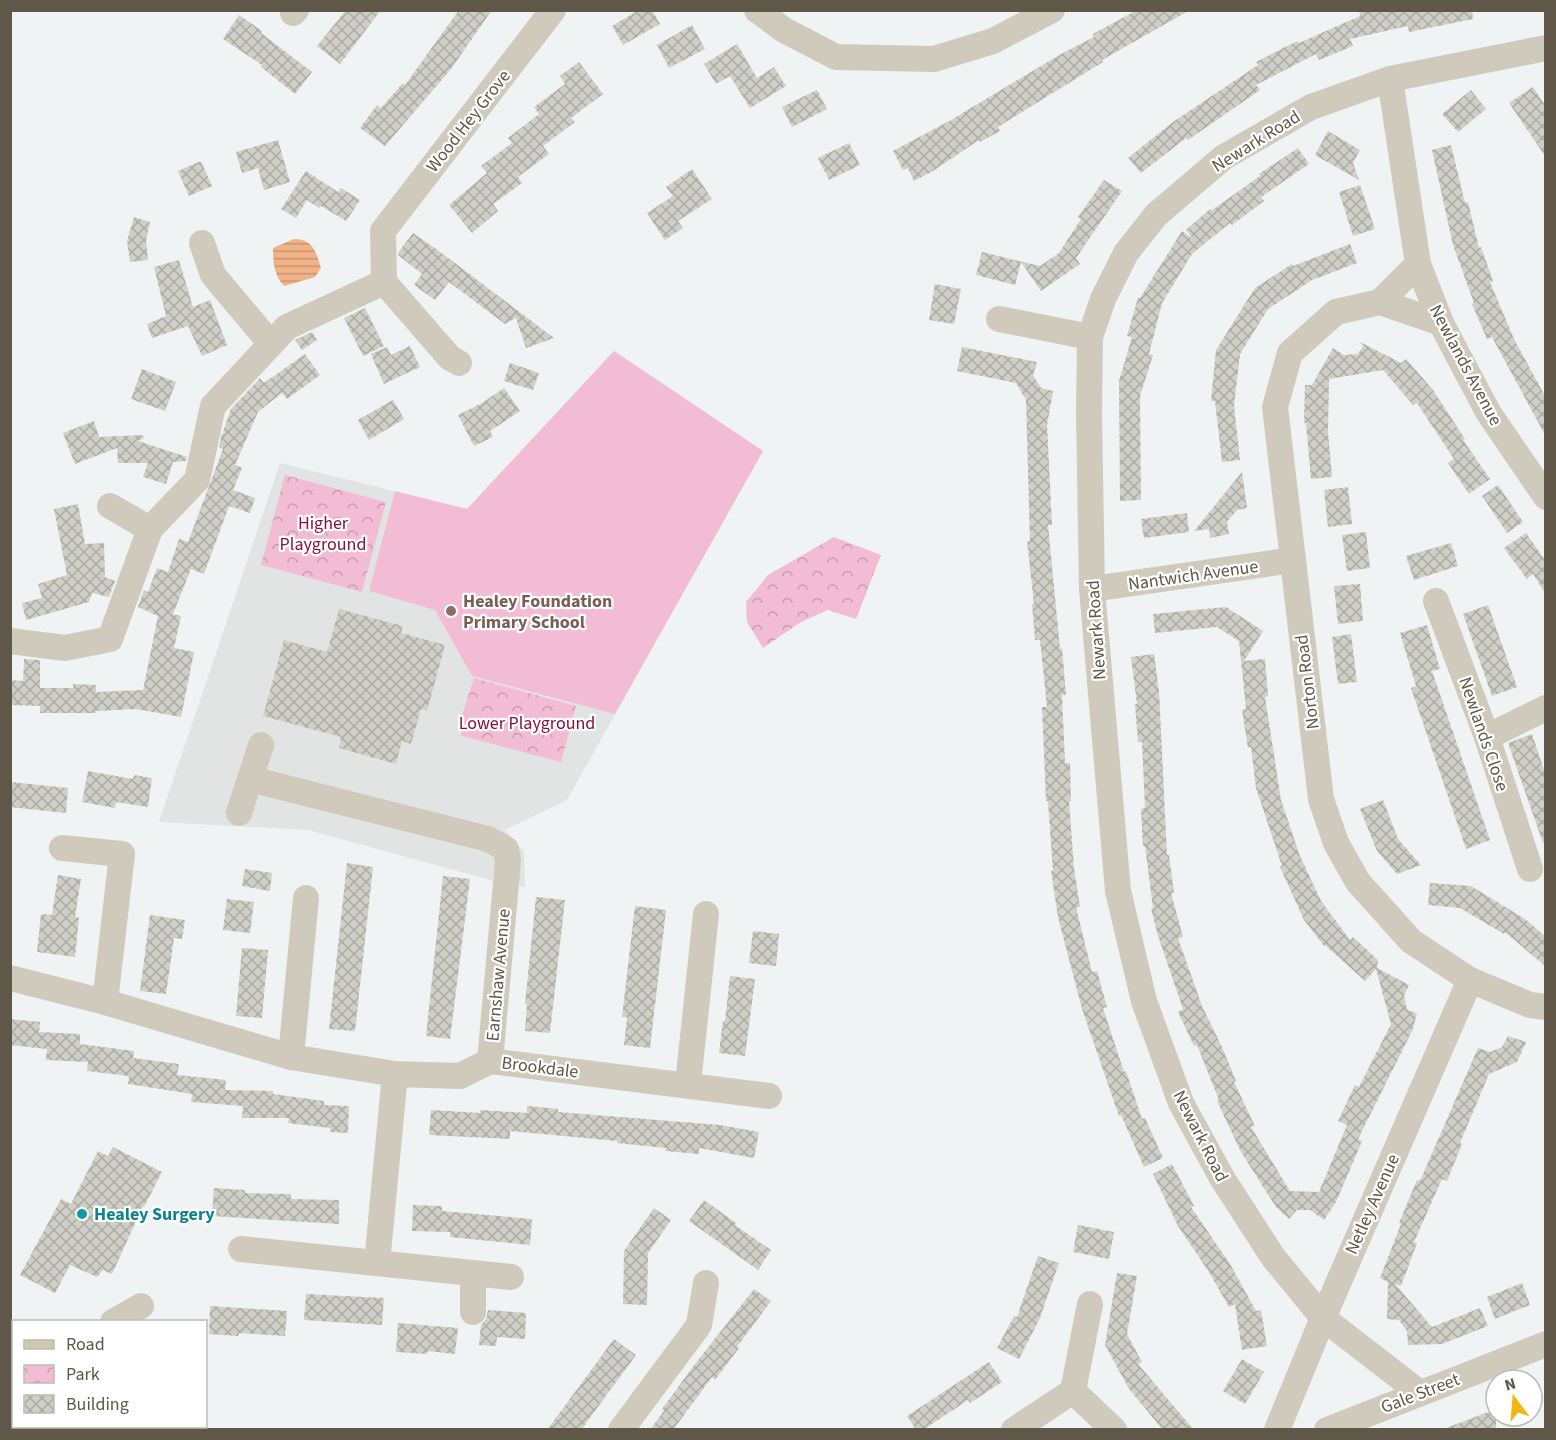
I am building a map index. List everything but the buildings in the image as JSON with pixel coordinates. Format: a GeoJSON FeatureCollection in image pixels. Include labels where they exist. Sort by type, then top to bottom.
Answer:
{"type":"FeatureCollection","features":[{"type":"Feature","properties":{"kind":"street","name":"Wood Hey Grove"},"geometry":{"type":"LineString","coordinates":[[384,282],[383,231],[553,10]]}},
{"type":"Feature","properties":{"kind":"street"},"geometry":{"type":"LineString","coordinates":[[757,10],[784,30],[836,57],[934,59],[993,41],[1052,10]]}},
{"type":"Feature","properties":{"kind":"street","name":"Newark Road"},"geometry":{"type":"LineString","coordinates":[[1420,1393],[1323,1318],[1273,1257],[1222,1178],[1181,1103],[1144,1001],[1118,891],[1092,589],[1090,337],[1103,299],[1126,253],[1164,207],[1224,157],[1311,107],[1390,79],[1545,48]]}},
{"type":"Feature","properties":{"kind":"street","name":"Newlands Avenue"},"geometry":{"type":"LineString","coordinates":[[1390,79],[1418,264],[1441,323],[1488,411],[1545,497]]}},
{"type":"Feature","properties":{"kind":"street"},"geometry":{"type":"LineString","coordinates":[[202,243],[213,274],[271,344]]}},
{"type":"Feature","properties":{"kind":"street"},"geometry":{"type":"LineString","coordinates":[[1418,264],[1380,302],[1441,323]]}},
{"type":"Feature","properties":{"kind":"street"},"geometry":{"type":"LineString","coordinates":[[10,641],[65,648],[110,639],[150,529],[197,480],[213,406],[238,382],[287,327],[384,282],[450,358],[459,363]]}},
{"type":"Feature","properties":{"kind":"street","name":"Norton Road"},"geometry":{"type":"LineString","coordinates":[[1380,302],[1336,312],[1290,353],[1275,407],[1321,799],[1336,843],[1358,882],[1411,941],[1470,980],[1530,1005],[1545,1007]]}},
{"type":"Feature","properties":{"kind":"street"},"geometry":{"type":"LineString","coordinates":[[999,318],[1090,337]]}},
{"type":"Feature","properties":{"kind":"street"},"geometry":{"type":"LineString","coordinates":[[111,506],[150,529]]}},
{"type":"Feature","properties":{"kind":"street","name":"Nantwich Avenue"},"geometry":{"type":"LineString","coordinates":[[1092,589],[1293,560]]}},
{"type":"Feature","properties":{"kind":"street","name":"Newlands Close"},"geometry":{"type":"LineString","coordinates":[[1436,601],[1487,737],[1530,869]]}},
{"type":"Feature","properties":{"kind":"street"},"geometry":{"type":"LineString","coordinates":[[1487,737],[1545,708]]}},
{"type":"Feature","properties":{"kind":"street"},"geometry":{"type":"LineString","coordinates":[[239,813],[261,745]]}},
{"type":"Feature","properties":{"kind":"street","name":"Earnshaw Avenue"},"geometry":{"type":"LineString","coordinates":[[250,779],[488,839],[507,849],[506,889],[490,1061]]}},
{"type":"Feature","properties":{"kind":"street"},"geometry":{"type":"LineString","coordinates":[[62,848],[122,854],[105,1002]]}},
{"type":"Feature","properties":{"kind":"street"},"geometry":{"type":"LineString","coordinates":[[291,1057],[306,898]]}},
{"type":"Feature","properties":{"kind":"street"},"geometry":{"type":"LineString","coordinates":[[687,1084],[706,914]]}},
{"type":"Feature","properties":{"kind":"street","name":"Brookdale"},"geometry":{"type":"LineString","coordinates":[[10,978],[105,1002],[291,1057],[395,1074],[460,1076],[490,1061],[769,1096]]}},
{"type":"Feature","properties":{"kind":"street","name":"Netley Avenue"},"geometry":{"type":"LineString","coordinates":[[1277,1430],[1323,1318],[1470,980]]}},
{"type":"Feature","properties":{"kind":"street"},"geometry":{"type":"LineString","coordinates":[[377,1263],[395,1074]]}},
{"type":"Feature","properties":{"kind":"street"},"geometry":{"type":"LineString","coordinates":[[241,1249],[511,1277]]}},
{"type":"Feature","properties":{"kind":"street"},"geometry":{"type":"LineString","coordinates":[[473,1273],[473,1312]]}},
{"type":"Feature","properties":{"kind":"street"},"geometry":{"type":"LineString","coordinates":[[621,1430],[699,1325],[706,1283]]}},
{"type":"Feature","properties":{"kind":"street"},"geometry":{"type":"LineString","coordinates":[[1014,1430],[1073,1390],[1090,1304]]}},
{"type":"Feature","properties":{"kind":"street"},"geometry":{"type":"LineString","coordinates":[[116,1320],[141,1306]]}},
{"type":"Feature","properties":{"kind":"street","name":"Gale Street"},"geometry":{"type":"LineString","coordinates":[[1327,1430],[1545,1344]]}},
{"type":"Feature","properties":{"kind":"street"},"geometry":{"type":"LineString","coordinates":[[1073,1390],[1114,1430]]}},
{"type":"Feature","properties":{"kind":"shaded area"},"geometry":{"type":"Polygon","coordinates":[[[294,239],[310,244],[321,268],[315,277],[284,286],[275,268],[273,248],[294,239]]]}},
{"type":"Feature","properties":{"kind":"shaded area","name":"Healey Foundation Primary School"},"geometry":{"type":"Polygon","coordinates":[[[614,351],[763,451],[567,800],[505,830],[524,852],[525,887],[494,881],[308,830],[159,822],[280,463],[467,509],[614,351]]]}},
{"type":"Feature","properties":{"kind":"green space"},"geometry":{"type":"Polygon","coordinates":[[[614,351],[763,451],[615,714],[472,676],[435,610],[369,591],[395,491],[467,509],[614,351]]]}},
{"type":"Feature","properties":{"kind":"green space","name":"Higher Playground"},"geometry":{"type":"Polygon","coordinates":[[[285,475],[386,502],[362,592],[261,565],[285,475]]]}},
{"type":"Feature","properties":{"kind":"green space"},"geometry":{"type":"Polygon","coordinates":[[[834,537],[881,555],[856,619],[828,610],[801,622],[763,648],[747,622],[746,602],[768,575],[834,537]]]}},
{"type":"Feature","properties":{"kind":"green space","name":"Lower Playground"},"geometry":{"type":"Polygon","coordinates":[[[474,678],[576,706],[561,762],[462,736],[459,724],[474,678]]]}},
{"type":"Feature","properties":{"kind":"place","name":"Healey Foundation Primary School"},"geometry":{"type":"Point","coordinates":[451,611]}},
{"type":"Feature","properties":{"kind":"place","name":"Healey Surgery"},"geometry":{"type":"Point","coordinates":[82,1214]}}]}
